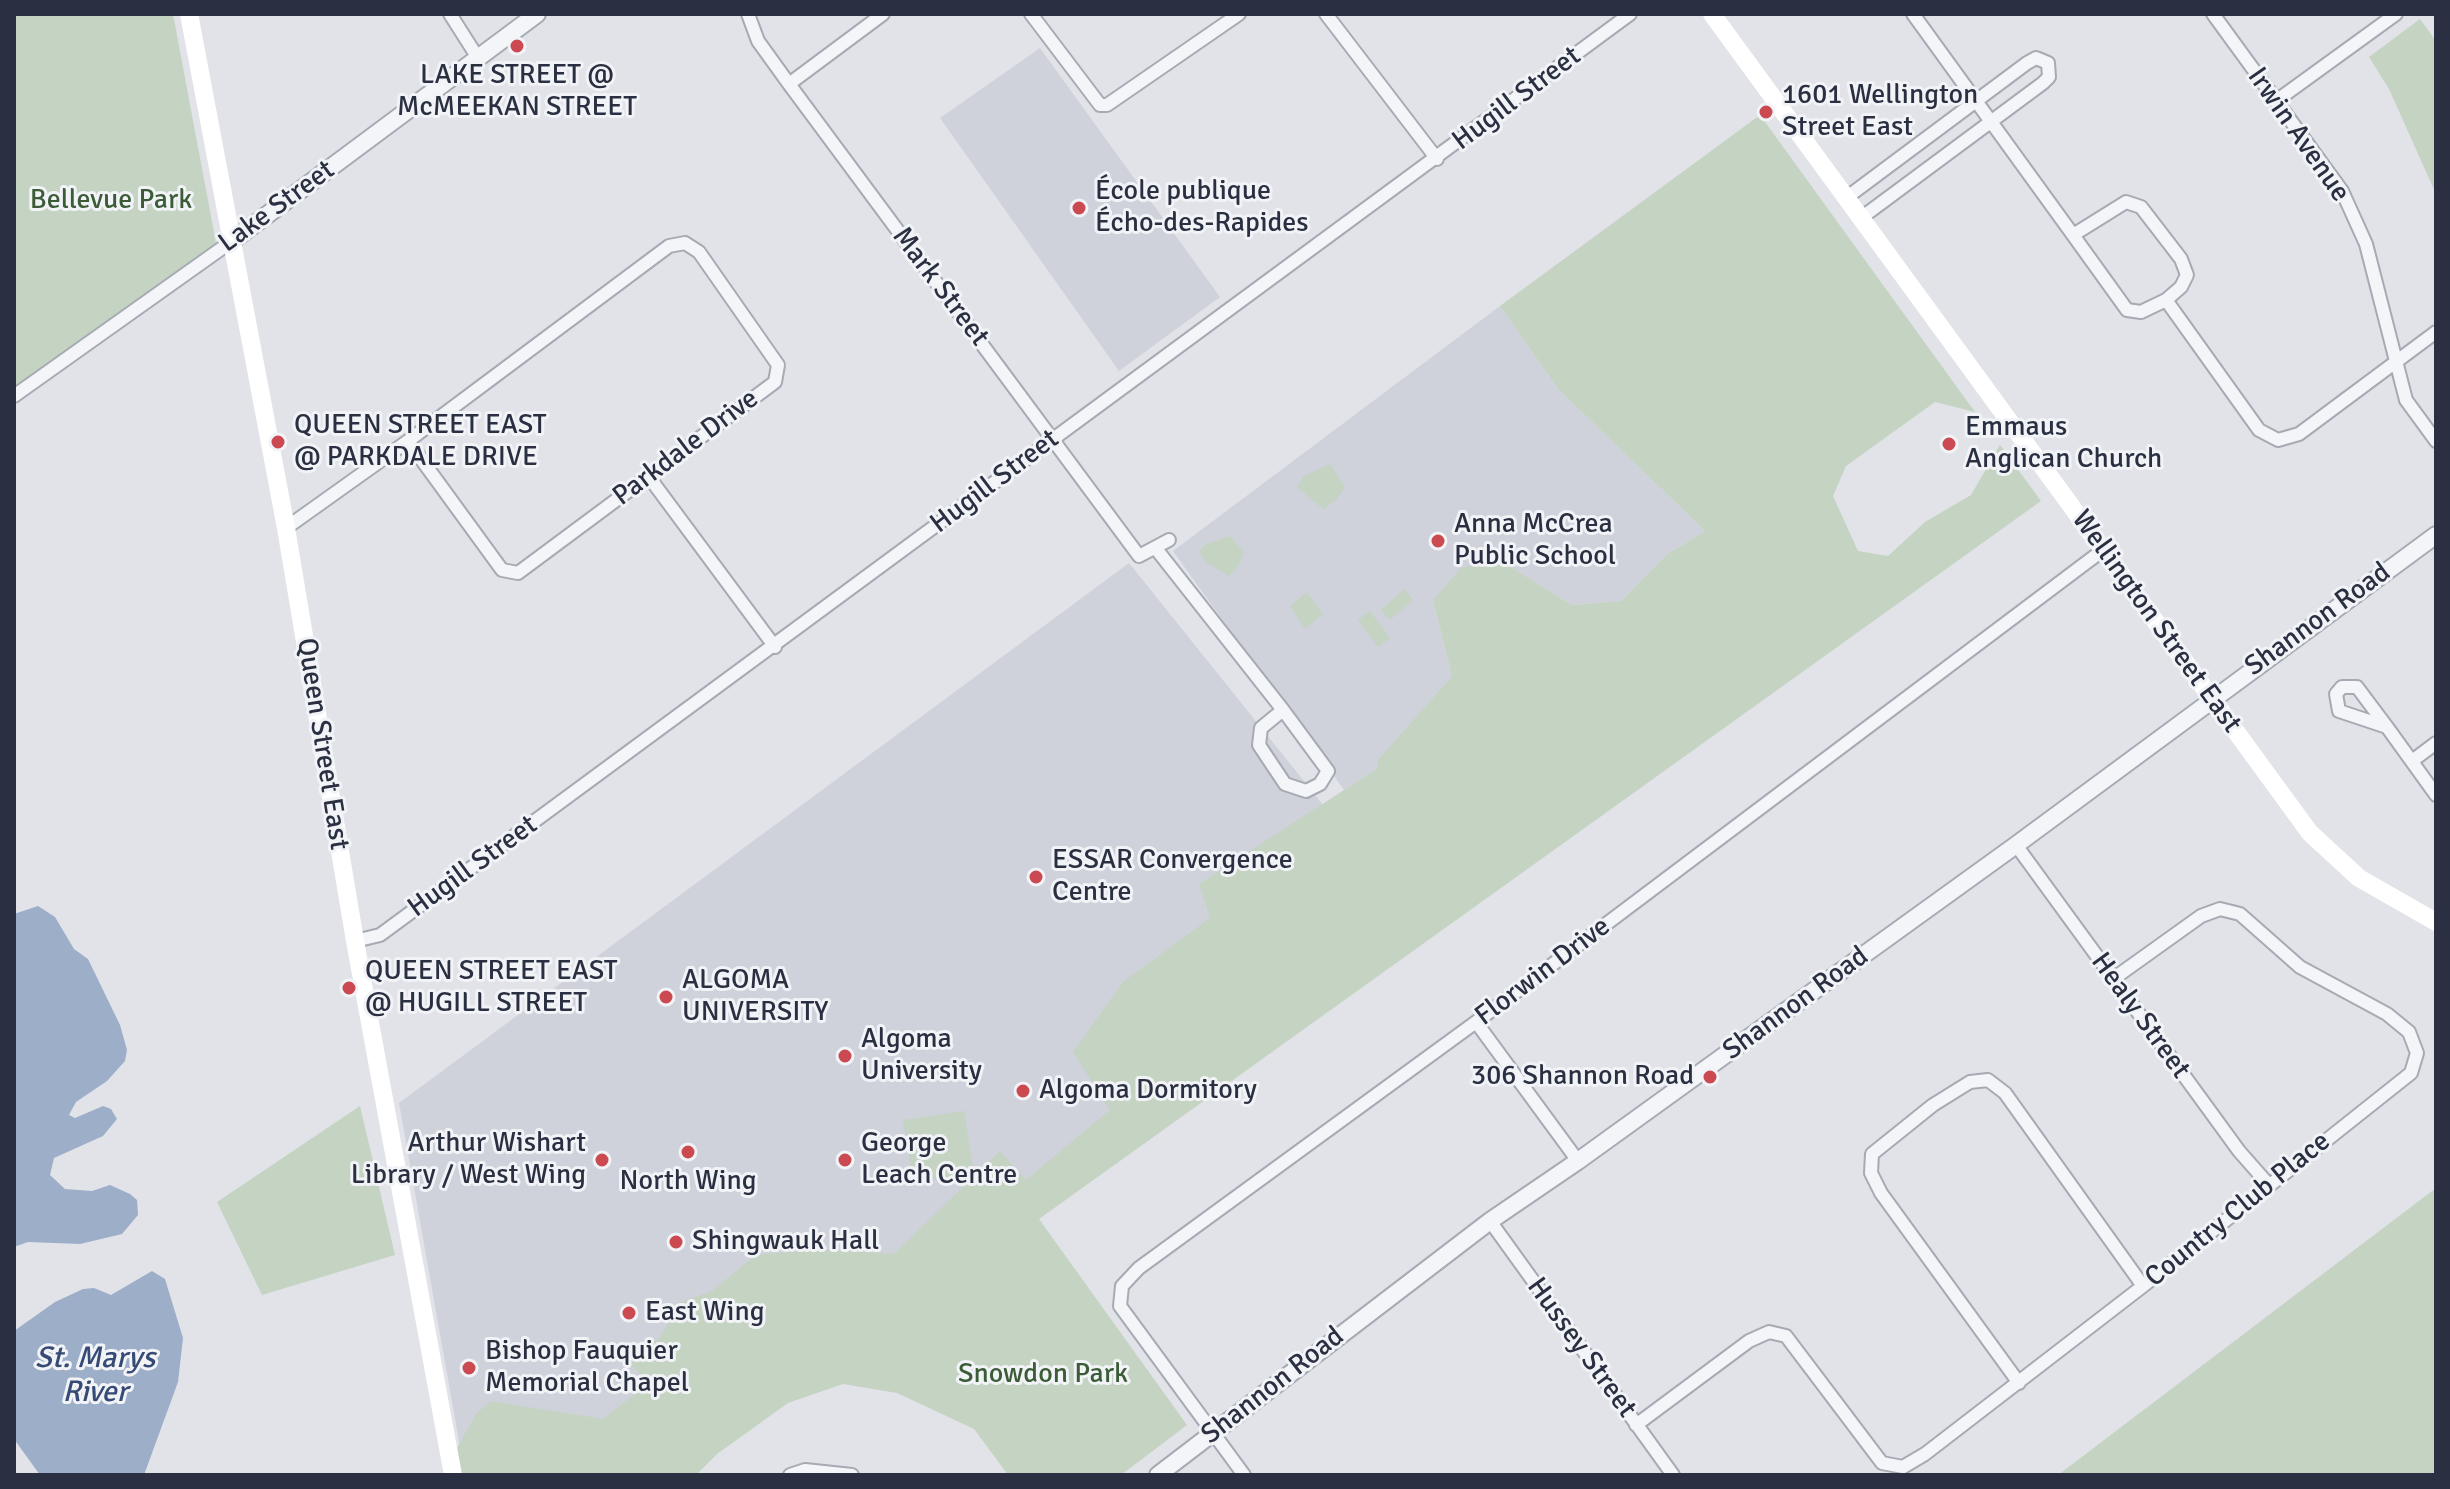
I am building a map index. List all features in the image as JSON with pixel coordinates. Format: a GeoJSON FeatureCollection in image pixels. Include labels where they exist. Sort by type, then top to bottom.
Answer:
{"type":"FeatureCollection","features":[{"type":"Feature","properties":{"kind":"main road","name":"Queen Street East"},"geometry":{"type":"LineString","coordinates":[[189,14],[286,528],[355,941],[453,1475]]}},
{"type":"Feature","properties":{"kind":"main road","name":"Wellington Street East"},"geometry":{"type":"LineString","coordinates":[[1712,14],[2310,833],[2331,856],[2359,878],[2436,922]]}},
{"type":"Feature","properties":{"kind":"street"},"geometry":{"type":"LineString","coordinates":[[450,14],[478,58]]}},
{"type":"Feature","properties":{"kind":"street","name":"Lake Street"},"geometry":{"type":"LineString","coordinates":[[14,396],[232,241],[537,14]]}},
{"type":"Feature","properties":{"kind":"street","name":"Mark Street"},"geometry":{"type":"LineString","coordinates":[[748,14],[758,41],[789,84],[1139,556],[1157,550]]}},
{"type":"Feature","properties":{"kind":"street"},"geometry":{"type":"LineString","coordinates":[[789,84],[883,14]]}},
{"type":"Feature","properties":{"kind":"street"},"geometry":{"type":"LineString","coordinates":[[1031,14],[1100,105],[1116,103],[1239,14]]}},
{"type":"Feature","properties":{"kind":"street"},"geometry":{"type":"LineString","coordinates":[[1326,14],[1437,159]]}},
{"type":"Feature","properties":{"kind":"street","name":"Hugill Street"},"geometry":{"type":"LineString","coordinates":[[355,941],[380,935],[775,647],[1053,438],[1437,159],[1630,14]]}},
{"type":"Feature","properties":{"kind":"street"},"geometry":{"type":"LineString","coordinates":[[1913,14],[2127,310],[2141,312],[2166,300],[2181,287],[2187,275],[2181,259],[2141,207],[2126,202],[2073,235]]}},
{"type":"Feature","properties":{"kind":"street","name":"Irwin Avenue"},"geometry":{"type":"LineString","coordinates":[[2213,14],[2342,191],[2360,231],[2406,400],[2436,441]]}},
{"type":"Feature","properties":{"kind":"street"},"geometry":{"type":"LineString","coordinates":[[2276,101],[2396,14]]}},
{"type":"Feature","properties":{"kind":"street"},"geometry":{"type":"LineString","coordinates":[[1846,198],[2036,58],[2048,63],[2049,77],[2043,83],[1861,218]]}},
{"type":"Feature","properties":{"kind":"street","name":"Parkdale Drive"},"geometry":{"type":"LineString","coordinates":[[286,528],[669,246],[685,243],[699,252],[778,365],[775,382],[518,573],[502,570],[408,441]]}},
{"type":"Feature","properties":{"kind":"street"},"geometry":{"type":"LineString","coordinates":[[2166,300],[2259,430],[2278,440],[2299,434],[2436,332]]}},
{"type":"Feature","properties":{"kind":"street"},"geometry":{"type":"LineString","coordinates":[[649,477],[775,647]]}},
{"type":"Feature","properties":{"kind":"street","name":"Shannon Road"},"geometry":{"type":"LineString","coordinates":[[1158,1475],[1490,1221],[2016,845],[2211,698],[2436,535]]}},
{"type":"Feature","properties":{"kind":"street"},"geometry":{"type":"LineString","coordinates":[[1169,540],[1157,550],[1283,710],[1328,771],[1320,784],[1306,791],[1285,784],[1259,745],[1261,728],[1283,710]]}},
{"type":"Feature","properties":{"kind":"street","name":"Florwin Drive"},"geometry":{"type":"LineString","coordinates":[[1244,1475],[1214,1430],[1120,1306],[1122,1286],[1139,1268],[1476,1022],[2103,550]]}},
{"type":"Feature","properties":{"kind":"street"},"geometry":{"type":"LineString","coordinates":[[2387,727],[2436,795]]}},
{"type":"Feature","properties":{"kind":"street"},"geometry":{"type":"LineString","coordinates":[[2412,761],[2436,743]]}},
{"type":"Feature","properties":{"kind":"street","name":"Healy Street"},"geometry":{"type":"LineString","coordinates":[[2016,845],[2268,1184]]}},
{"type":"Feature","properties":{"kind":"street","name":"Country Club Place"},"geometry":{"type":"LineString","coordinates":[[1636,1425],[1749,1341],[1769,1332],[1786,1336],[1882,1463],[1903,1467],[2019,1383],[2411,1073],[2417,1053],[2409,1032],[2387,1014],[2300,967],[2240,914],[2220,909],[2201,916],[2113,979]]}},
{"type":"Feature","properties":{"kind":"street"},"geometry":{"type":"LineString","coordinates":[[1476,1022],[1578,1161]]}},
{"type":"Feature","properties":{"kind":"street"},"geometry":{"type":"LineString","coordinates":[[2019,1383],[1881,1193],[1871,1173],[1872,1154],[1933,1105],[1970,1082],[1988,1080],[2005,1093],[2143,1286]]}},
{"type":"Feature","properties":{"kind":"street","name":"Hussey Street"},"geometry":{"type":"LineString","coordinates":[[1490,1221],[1673,1475]]}},
{"type":"Feature","properties":{"kind":"street"},"geometry":{"type":"LineString","coordinates":[[790,1475],[805,1470],[852,1475]]}},
{"type":"Feature","properties":{"kind":"shaded area","name":"École publique Écho-des-Rapides"},"geometry":{"type":"Polygon","coordinates":[[[1040,48],[1220,297],[1119,371],[940,118],[1040,48]]]}},
{"type":"Feature","properties":{"kind":"shaded area","name":"Anna McCrea Public School"},"geometry":{"type":"Polygon","coordinates":[[[1500,306],[1558,389],[1705,531],[1666,555],[1621,601],[1572,605],[1498,559],[1433,600],[1452,676],[1379,760],[1378,768],[1344,790],[1173,551],[1500,306]]]}},
{"type":"Feature","properties":{"kind":"shaded area","name":"Algoma University"},"geometry":{"type":"Polygon","coordinates":[[[1129,563],[1417,922],[715,1437],[465,1475],[399,1103],[1129,563]]]}},
{"type":"Feature","properties":{"kind":"green space","name":"Bellevue Park"},"geometry":{"type":"Polygon","coordinates":[[[14,14],[173,14],[216,243],[14,397],[14,14]]]}},
{"type":"Feature","properties":{"kind":"green space"},"geometry":{"type":"Polygon","coordinates":[[[2420,19],[2436,41],[2436,194],[2389,89],[2369,57],[2420,19]]]}},
{"type":"Feature","properties":{"kind":"green space","name":"Snowdon Park"},"geometry":{"type":"Polygon","coordinates":[[[1760,115],[1975,412],[1935,402],[1846,466],[1833,496],[1858,551],[1888,556],[1925,522],[1971,495],[2000,445],[2041,501],[1039,1219],[1187,1425],[1121,1475],[1008,1475],[974,1429],[897,1393],[843,1384],[788,1403],[717,1454],[696,1475],[442,1475],[476,1414],[491,1401],[603,1419],[649,1383],[621,1355],[659,1339],[679,1303],[712,1291],[756,1255],[819,1249],[894,1254],[1000,1151],[1026,1180],[1110,1110],[1073,1052],[1123,982],[1210,918],[1199,884],[1378,768],[1378,760],[1452,676],[1433,600],[1461,568],[1498,559],[1572,605],[1621,601],[1666,555],[1705,531],[1558,389],[1500,306],[1760,115]]]}},
{"type":"Feature","properties":{"kind":"green space"},"geometry":{"type":"Polygon","coordinates":[[[1330,464],[1345,487],[1336,500],[1323,509],[1297,487],[1304,476],[1330,464]]]}},
{"type":"Feature","properties":{"kind":"green space"},"geometry":{"type":"Polygon","coordinates":[[[1230,536],[1244,553],[1238,567],[1229,576],[1207,563],[1199,552],[1206,544],[1230,536]]]}},
{"type":"Feature","properties":{"kind":"green space"},"geometry":{"type":"Polygon","coordinates":[[[1404,589],[1413,600],[1390,620],[1381,610],[1404,589]]]}},
{"type":"Feature","properties":{"kind":"green space"},"geometry":{"type":"Polygon","coordinates":[[[1307,592],[1323,614],[1305,629],[1290,606],[1307,592]]]}},
{"type":"Feature","properties":{"kind":"green space"},"geometry":{"type":"Polygon","coordinates":[[[1370,611],[1390,638],[1378,647],[1358,620],[1370,611]]]}},
{"type":"Feature","properties":{"kind":"green space"},"geometry":{"type":"Polygon","coordinates":[[[360,1106],[395,1255],[262,1295],[217,1202],[360,1106]]]}},
{"type":"Feature","properties":{"kind":"green space"},"geometry":{"type":"Polygon","coordinates":[[[964,1111],[974,1173],[913,1182],[903,1120],[964,1111]]]}},
{"type":"Feature","properties":{"kind":"green space"},"geometry":{"type":"Polygon","coordinates":[[[2436,1188],[2436,1475],[2058,1475],[2436,1188]]]}},
{"type":"Feature","properties":{"kind":"water"},"geometry":{"type":"Polygon","coordinates":[[[38,906],[55,917],[74,949],[88,959],[120,1025],[127,1050],[125,1061],[107,1081],[76,1102],[69,1115],[75,1118],[103,1106],[111,1109],[117,1119],[103,1136],[54,1158],[50,1175],[65,1189],[92,1191],[110,1185],[130,1194],[137,1200],[138,1215],[122,1234],[80,1244],[28,1242],[14,1247],[14,914],[38,906]]]}},
{"type":"Feature","properties":{"kind":"water","name":"St. Marys River"},"geometry":{"type":"Polygon","coordinates":[[[152,1271],[165,1279],[183,1338],[178,1382],[144,1475],[40,1475],[14,1439],[14,1331],[55,1302],[83,1289],[94,1288],[111,1295],[152,1271]]]}},
{"type":"Feature","properties":{"kind":"place","name":"LAKE STREET @ McMEEKAN STREET"},"geometry":{"type":"Point","coordinates":[517,46]}},
{"type":"Feature","properties":{"kind":"place","name":"1601 Wellington Street East"},"geometry":{"type":"Point","coordinates":[1766,112]}},
{"type":"Feature","properties":{"kind":"place","name":"École publique Écho-des-Rapides"},"geometry":{"type":"Point","coordinates":[1079,208]}},
{"type":"Feature","properties":{"kind":"place","name":"QUEEN STREET EAST @ PARKDALE DRIVE"},"geometry":{"type":"Point","coordinates":[278,442]}},
{"type":"Feature","properties":{"kind":"place","name":"Emmaus Anglican Church"},"geometry":{"type":"Point","coordinates":[1949,444]}},
{"type":"Feature","properties":{"kind":"place","name":"Anna McCrea Public School"},"geometry":{"type":"Point","coordinates":[1438,541]}},
{"type":"Feature","properties":{"kind":"place","name":"ESSAR Convergence Centre"},"geometry":{"type":"Point","coordinates":[1036,877]}},
{"type":"Feature","properties":{"kind":"place","name":"QUEEN STREET EAST @ HUGILL STREET"},"geometry":{"type":"Point","coordinates":[349,988]}},
{"type":"Feature","properties":{"kind":"place","name":"ALGOMA UNIVERSITY"},"geometry":{"type":"Point","coordinates":[666,997]}},
{"type":"Feature","properties":{"kind":"place","name":"Algoma University"},"geometry":{"type":"Point","coordinates":[845,1056]}},
{"type":"Feature","properties":{"kind":"place","name":"306 Shannon Road"},"geometry":{"type":"Point","coordinates":[1710,1077]}},
{"type":"Feature","properties":{"kind":"place","name":"Algoma Dormitory"},"geometry":{"type":"Point","coordinates":[1023,1091]}},
{"type":"Feature","properties":{"kind":"place","name":"North Wing"},"geometry":{"type":"Point","coordinates":[688,1152]}},
{"type":"Feature","properties":{"kind":"place","name":"Arthur Wishart Library / West Wing"},"geometry":{"type":"Point","coordinates":[602,1160]}},
{"type":"Feature","properties":{"kind":"place","name":"George Leach Centre"},"geometry":{"type":"Point","coordinates":[845,1160]}},
{"type":"Feature","properties":{"kind":"place","name":"Shingwauk Hall"},"geometry":{"type":"Point","coordinates":[676,1242]}},
{"type":"Feature","properties":{"kind":"place","name":"East Wing"},"geometry":{"type":"Point","coordinates":[629,1313]}},
{"type":"Feature","properties":{"kind":"place","name":"Bishop Fauquier Memorial Chapel"},"geometry":{"type":"Point","coordinates":[469,1368]}}]}
